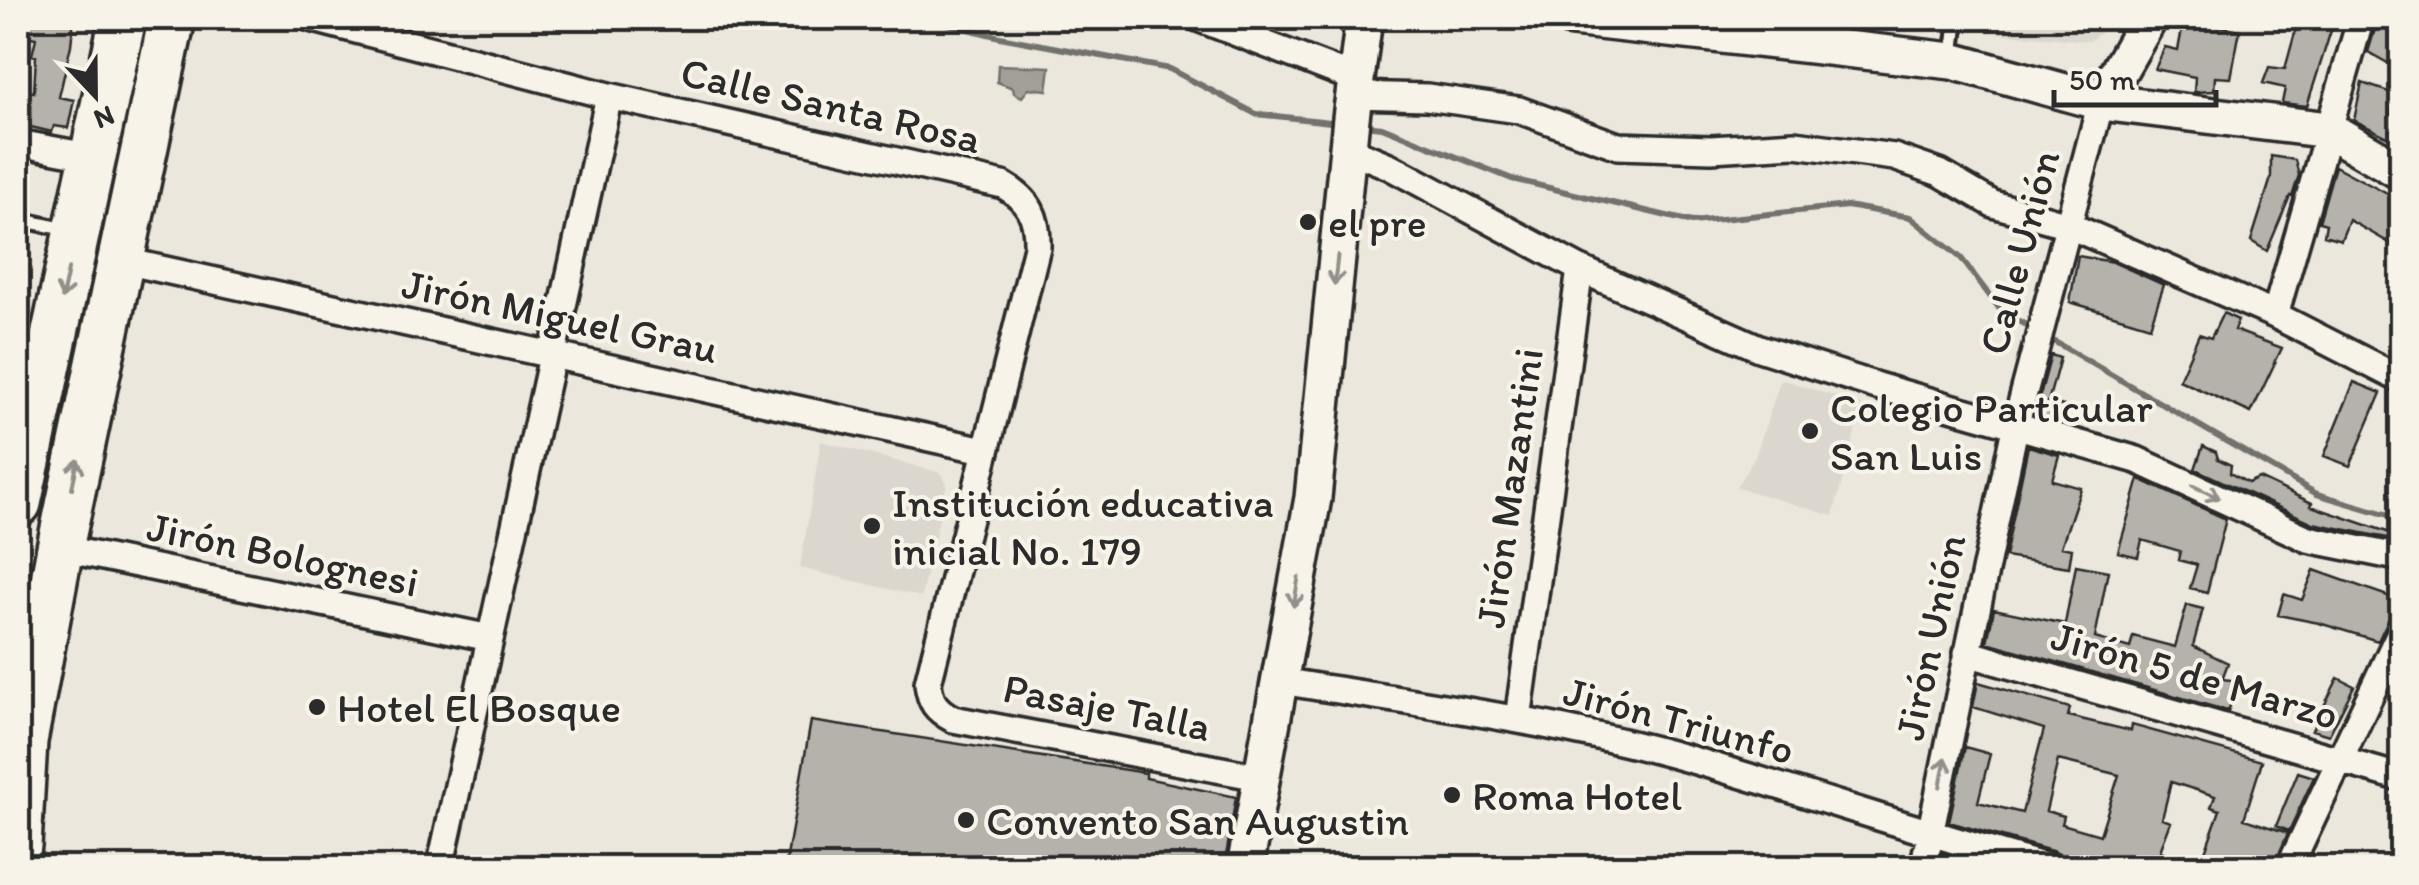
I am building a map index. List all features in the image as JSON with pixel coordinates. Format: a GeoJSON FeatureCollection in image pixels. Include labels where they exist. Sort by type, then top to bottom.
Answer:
{"type":"FeatureCollection","features":[{"type":"Feature","properties":{"kind":"highway"},"geometry":{"type":"LineString","coordinates":[[18,503],[32,357],[76,232],[123,18]]}},
{"type":"Feature","properties":{"kind":"highway"},"geometry":{"type":"LineString","coordinates":[[18,846],[24,742],[60,548],[172,18]]}},
{"type":"Feature","properties":{"kind":"highway"},"geometry":{"type":"LineString","coordinates":[[32,357],[97,371]]}},
{"type":"Feature","properties":{"kind":"street","name":"Calle Santa Rosa"},"geometry":{"type":"LineString","coordinates":[[310,18],[609,96],[1002,185],[1022,196],[1034,213],[1037,248],[984,450]]}},
{"type":"Feature","properties":{"kind":"street"},"geometry":{"type":"LineString","coordinates":[[1198,18],[1351,116],[1389,166],[1580,269],[1759,348],[2136,460],[2308,538],[2402,558]]}},
{"type":"Feature","properties":{"kind":"street"},"geometry":{"type":"LineString","coordinates":[[1245,868],[1313,498],[1364,18]]}},
{"type":"Feature","properties":{"kind":"street"},"geometry":{"type":"LineString","coordinates":[[1572,18],[1952,61],[2101,102],[2329,130],[2402,172]]}},
{"type":"Feature","properties":{"kind":"street"},"geometry":{"type":"LineString","coordinates":[[2101,102],[2149,18]]}},
{"type":"Feature","properties":{"kind":"street"},"geometry":{"type":"LineString","coordinates":[[2275,315],[2360,18]]}},
{"type":"Feature","properties":{"kind":"street"},"geometry":{"type":"LineString","coordinates":[[440,868],[609,96]]}},
{"type":"Feature","properties":{"kind":"street"},"geometry":{"type":"LineString","coordinates":[[1351,116],[1427,97],[1520,110],[1618,146],[1712,149],[1796,144],[1894,157],[1940,173],[1993,204],[2068,225],[2275,315],[2402,380]]}},
{"type":"Feature","properties":{"kind":"street","name":"Calle Unión"},"geometry":{"type":"LineString","coordinates":[[2016,423],[2101,102]]}},
{"type":"Feature","properties":{"kind":"street"},"geometry":{"type":"LineString","coordinates":[[18,143],[92,157]]}},
{"type":"Feature","properties":{"kind":"street","name":"Jirón Miguel Grau"},"geometry":{"type":"LineString","coordinates":[[120,260],[984,450]]}},
{"type":"Feature","properties":{"kind":"street","name":"Jirón Mazantini"},"geometry":{"type":"LineString","coordinates":[[1518,719],[1580,269]]}},
{"type":"Feature","properties":{"kind":"street","name":"Jirón Unión"},"geometry":{"type":"LineString","coordinates":[[1923,868],[2016,423]]}},
{"type":"Feature","properties":{"kind":"street","name":"Pasaje Talla"},"geometry":{"type":"LineString","coordinates":[[984,450],[928,683],[930,698],[938,711],[952,719],[1264,778]]}},
{"type":"Feature","properties":{"kind":"street","name":"Jirón Bolognesi"},"geometry":{"type":"LineString","coordinates":[[60,548],[490,638]]}},
{"type":"Feature","properties":{"kind":"street"},"geometry":{"type":"LineString","coordinates":[[2289,868],[2402,628]]}},
{"type":"Feature","properties":{"kind":"street","name":"Jirón 5 de Marzo"},"geometry":{"type":"LineString","coordinates":[[1967,653],[2402,778]]}},
{"type":"Feature","properties":{"kind":"street","name":"Jirón Triunfo"},"geometry":{"type":"LineString","coordinates":[[1280,681],[1518,719],[1686,758],[1930,835],[2051,868]]}},
{"type":"Feature","properties":{"kind":"lane"},"geometry":{"type":"LineString","coordinates":[[1952,61],[1957,18]]}},
{"type":"Feature","properties":{"kind":"lane"},"geometry":{"type":"LineString","coordinates":[[18,219],[76,232]]}},
{"type":"Feature","properties":{"kind":"shaded area"},"geometry":{"type":"Polygon","coordinates":[[[1819,18],[2114,18],[2110,26],[2089,41],[1819,18]]]}},
{"type":"Feature","properties":{"kind":"shaded area"},"geometry":{"type":"Polygon","coordinates":[[[998,65],[1050,67],[1047,90],[1029,88],[1022,97],[1014,93],[1013,88],[997,82],[998,65]]]}},
{"type":"Feature","properties":{"kind":"shaded area","name":"Colegio Particular San Luis"},"geometry":{"type":"Polygon","coordinates":[[[1781,379],[1862,405],[1833,516],[1736,487],[1755,457],[1781,379]]]}},
{"type":"Feature","properties":{"kind":"shaded area","name":"Institución educativa inicial No. 179"},"geometry":{"type":"Polygon","coordinates":[[[821,441],[941,473],[947,484],[921,597],[800,568],[821,441]]]}},
{"type":"Feature","properties":{"kind":"building"},"geometry":{"type":"Polygon","coordinates":[[[18,18],[74,18],[59,97],[74,100],[68,128],[54,126],[52,132],[18,124],[18,89],[34,92],[36,56],[32,55],[36,38],[18,35],[18,18]]]}},
{"type":"Feature","properties":{"kind":"building"},"geometry":{"type":"Polygon","coordinates":[[[2299,18],[2335,18],[2307,106],[2282,103],[2285,88],[2263,83],[2269,67],[2285,69],[2299,18]]]}},
{"type":"Feature","properties":{"kind":"building"},"geometry":{"type":"Polygon","coordinates":[[[2184,19],[2240,30],[2231,78],[2215,77],[2214,91],[2194,92],[2195,77],[2155,69],[2165,47],[2178,50],[2184,19]]]}},
{"type":"Feature","properties":{"kind":"building"},"geometry":{"type":"Polygon","coordinates":[[[2377,23],[2402,37],[2402,71],[2368,52],[2377,23]]]}},
{"type":"Feature","properties":{"kind":"building"},"geometry":{"type":"Polygon","coordinates":[[[2362,83],[2395,94],[2391,114],[2402,118],[2402,144],[2354,120],[2362,83]]]}},
{"type":"Feature","properties":{"kind":"building"},"geometry":{"type":"Polygon","coordinates":[[[2271,156],[2295,160],[2299,175],[2267,251],[2251,241],[2271,178],[2271,156]]]}},
{"type":"Feature","properties":{"kind":"building"},"geometry":{"type":"Polygon","coordinates":[[[2335,166],[2402,202],[2402,250],[2349,220],[2341,240],[2324,235],[2326,224],[2319,222],[2335,166]]]}},
{"type":"Feature","properties":{"kind":"building"},"geometry":{"type":"Polygon","coordinates":[[[2078,256],[2113,262],[2164,285],[2150,326],[2070,302],[2078,256]]]}},
{"type":"Feature","properties":{"kind":"building"},"geometry":{"type":"Polygon","coordinates":[[[2223,313],[2238,320],[2234,330],[2282,348],[2251,413],[2179,380],[2199,334],[2211,338],[2223,313]]]}},
{"type":"Feature","properties":{"kind":"building"},"geometry":{"type":"Polygon","coordinates":[[[2051,355],[2060,358],[2048,402],[2064,406],[2058,421],[2035,414],[2051,355]]]}},
{"type":"Feature","properties":{"kind":"building"},"geometry":{"type":"Polygon","coordinates":[[[2354,382],[2381,393],[2350,466],[2324,456],[2354,382]]]}},
{"type":"Feature","properties":{"kind":"building"},"geometry":{"type":"Polygon","coordinates":[[[2028,446],[2059,455],[2052,480],[2081,488],[2061,547],[2072,549],[2069,567],[2005,557],[2028,446]]]}},
{"type":"Feature","properties":{"kind":"building"},"geometry":{"type":"Polygon","coordinates":[[[2203,446],[2231,465],[2230,473],[2248,483],[2259,478],[2312,503],[2311,506],[2402,537],[2402,541],[2313,523],[2195,469],[2203,446]]]}},
{"type":"Feature","properties":{"kind":"building"},"geometry":{"type":"Polygon","coordinates":[[[2139,479],[2226,519],[2207,592],[2190,588],[2197,565],[2178,560],[2180,551],[2142,540],[2138,557],[2118,552],[2139,479]]]}},
{"type":"Feature","properties":{"kind":"building"},"geometry":{"type":"Polygon","coordinates":[[[2076,565],[2108,571],[2095,638],[2130,648],[2133,636],[2175,647],[2187,605],[2203,609],[2193,646],[2228,663],[2222,679],[2240,681],[2228,711],[1987,642],[1994,609],[2065,624],[2076,565]]]}},
{"type":"Feature","properties":{"kind":"building"},"geometry":{"type":"Polygon","coordinates":[[[2314,570],[2402,601],[2400,612],[2388,620],[2378,641],[2278,615],[2284,594],[2302,600],[2314,570]]]}},
{"type":"Feature","properties":{"kind":"building"},"geometry":{"type":"Polygon","coordinates":[[[2338,678],[2354,686],[2329,735],[2312,730],[2338,678]]]}},
{"type":"Feature","properties":{"kind":"building"},"geometry":{"type":"Polygon","coordinates":[[[1978,682],[2070,708],[2068,716],[2131,731],[2132,725],[2262,761],[2244,819],[2288,833],[2273,868],[2102,868],[2074,859],[2071,868],[2067,868],[2063,857],[2055,852],[1949,822],[1965,747],[1990,754],[1978,802],[2022,813],[2044,729],[1973,707],[1978,682]],[[2058,760],[2046,811],[2064,816],[2062,824],[2100,835],[2119,775],[2058,760]],[[2171,782],[2162,819],[2171,822],[2160,851],[2200,866],[2220,810],[2211,807],[2215,796],[2171,782]]]}},
{"type":"Feature","properties":{"kind":"building","name":"Convento San Augustin"},"geometry":{"type":"Polygon","coordinates":[[[811,721],[1146,773],[1146,778],[1236,797],[1224,868],[785,868],[811,721]]]}},
{"type":"Feature","properties":{"kind":"building"},"geometry":{"type":"Polygon","coordinates":[[[2298,772],[2314,777],[2289,831],[2276,826],[2298,772]]]}},
{"type":"Feature","properties":{"kind":"building"},"geometry":{"type":"Polygon","coordinates":[[[1943,854],[1955,858],[1989,868],[1940,868],[1943,854]]]}},
{"type":"Feature","properties":{"kind":"waterway"},"geometry":{"type":"LineString","coordinates":[[924,18],[1000,37],[1170,69],[1256,114],[1340,123]]}},
{"type":"Feature","properties":{"kind":"waterway"},"geometry":{"type":"LineString","coordinates":[[1363,125],[1382,127],[1512,179],[1692,222],[1847,206],[1910,217],[1961,258],[2002,312],[2033,329]]}},
{"type":"Feature","properties":{"kind":"waterway"},"geometry":{"type":"LineString","coordinates":[[2043,335],[2317,494],[2402,519]]}},
{"type":"Feature","properties":{"kind":"place","name":"el pre"},"geometry":{"type":"Point","coordinates":[1308,222]}},
{"type":"Feature","properties":{"kind":"place","name":"Colegio Particular San Luis"},"geometry":{"type":"Point","coordinates":[1810,431]}},
{"type":"Feature","properties":{"kind":"place","name":"Institución educativa inicial No. 179"},"geometry":{"type":"Point","coordinates":[872,526]}},
{"type":"Feature","properties":{"kind":"place","name":"Hotel El Bosque"},"geometry":{"type":"Point","coordinates":[317,707]}},
{"type":"Feature","properties":{"kind":"place","name":"Roma Hotel"},"geometry":{"type":"Point","coordinates":[1452,795]}},
{"type":"Feature","properties":{"kind":"place","name":"Convento San Augustin"},"geometry":{"type":"Point","coordinates":[966,820]}}]}
